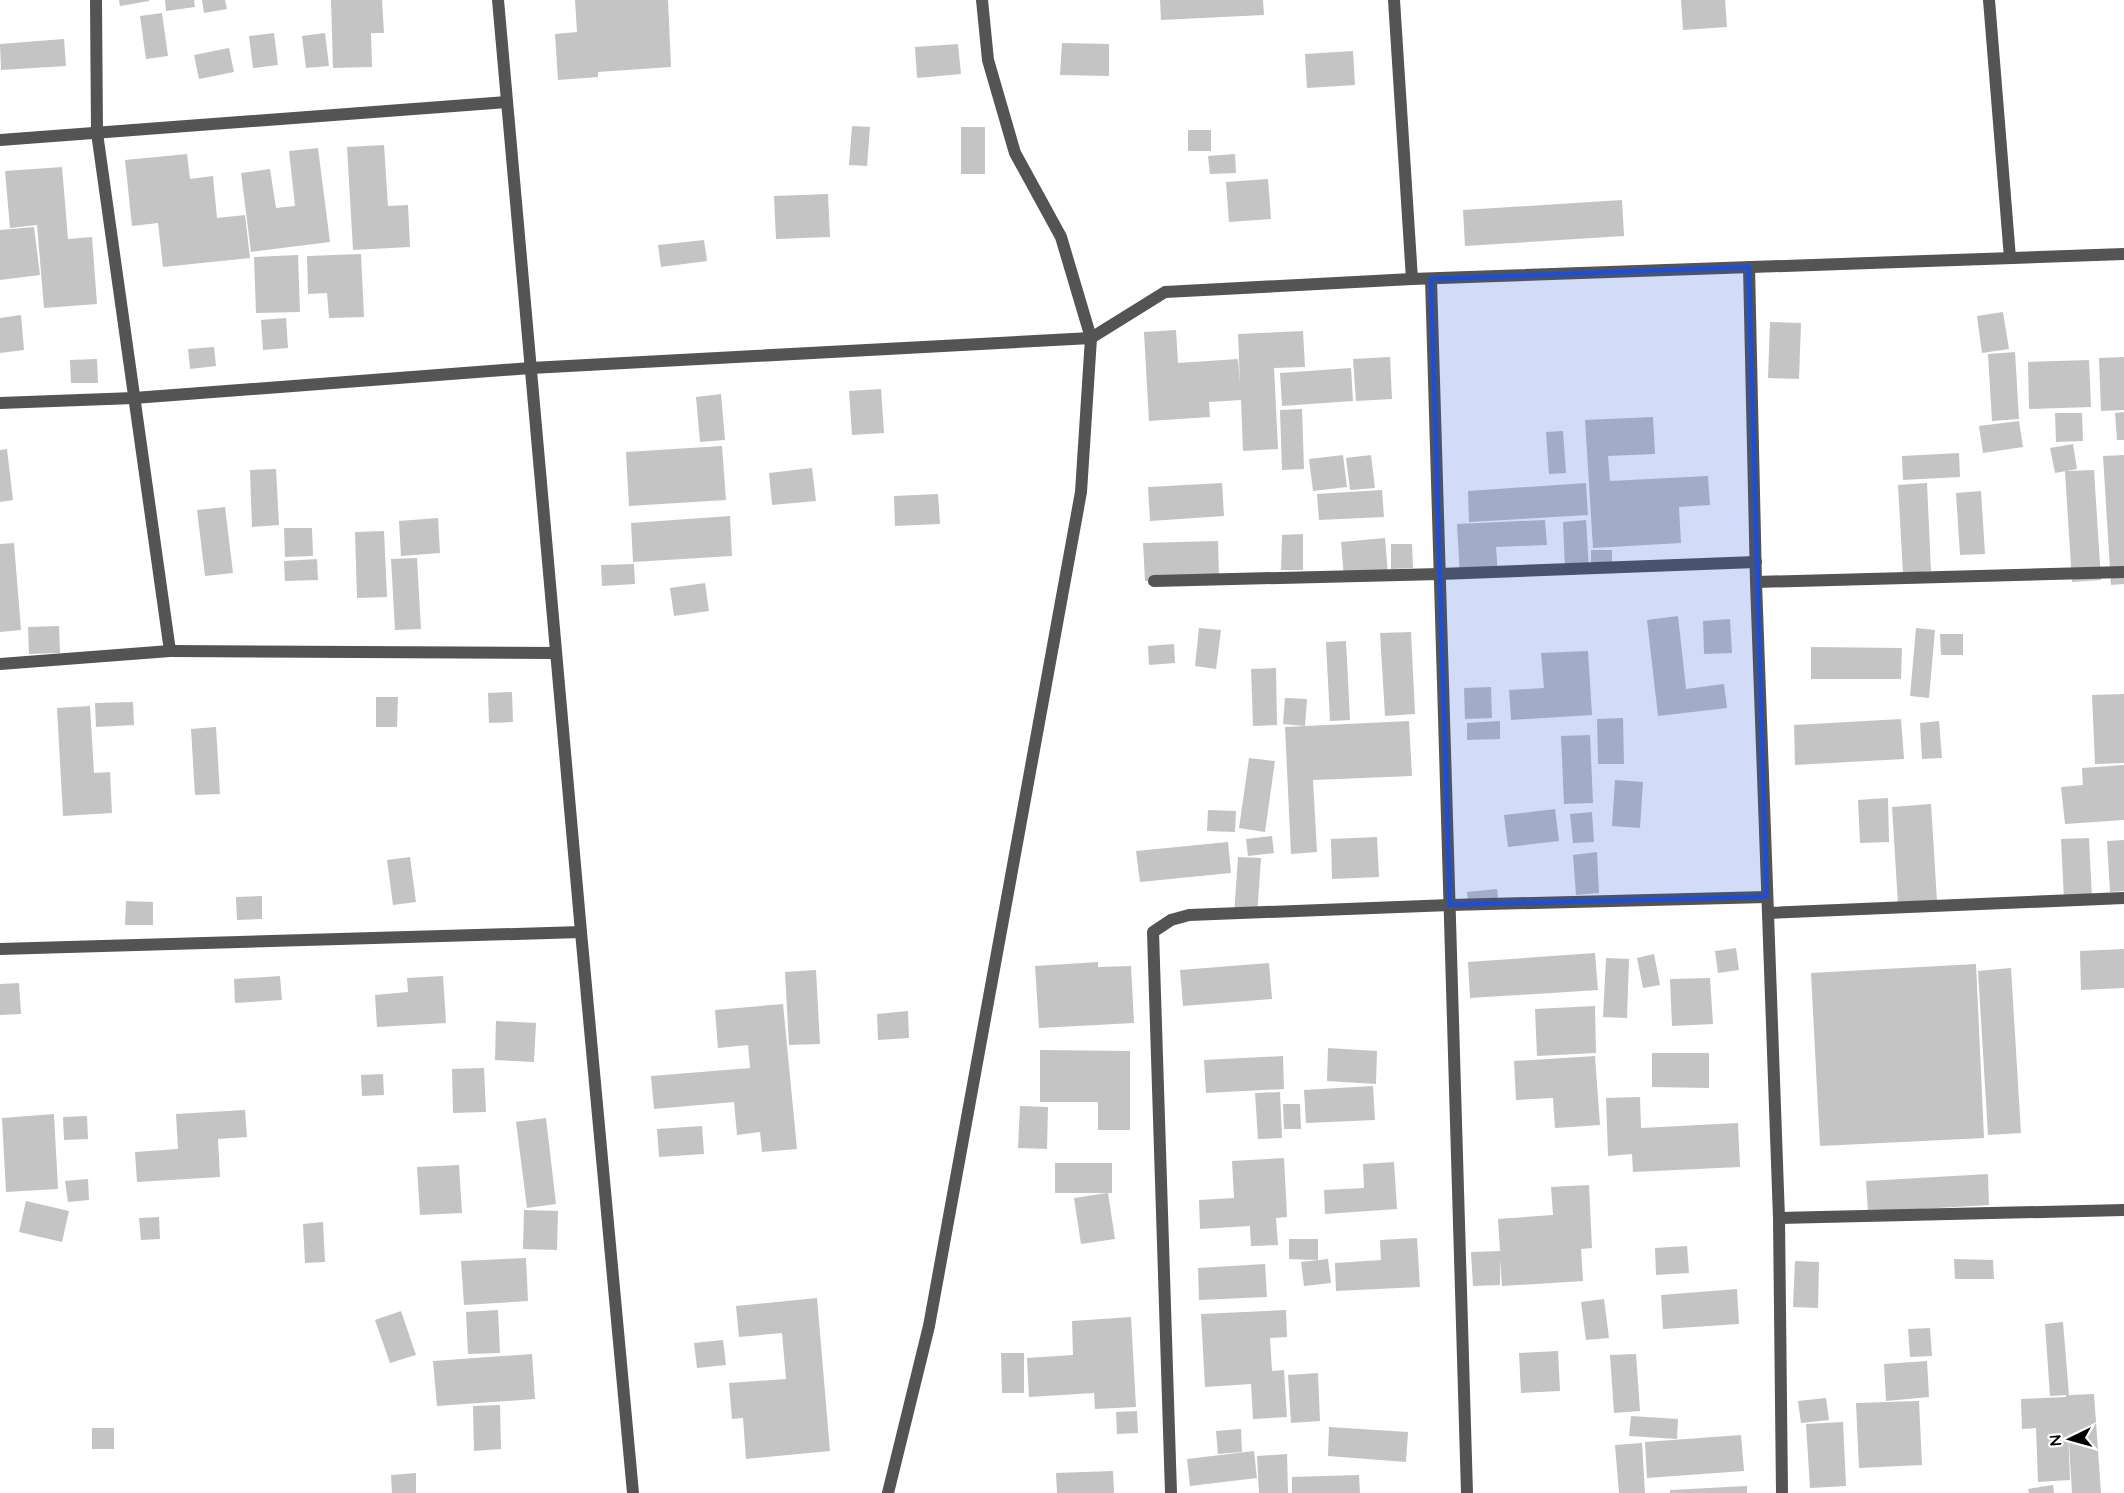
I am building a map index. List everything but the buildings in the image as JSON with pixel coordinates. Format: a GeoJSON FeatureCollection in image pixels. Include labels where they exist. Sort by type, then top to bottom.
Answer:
{"type":"FeatureCollection","features":[{"type":"Feature","properties":{"kind":"street"},"geometry":{"type":"LineString","coordinates":[[96,0],[97,133],[170,651]]}},
{"type":"Feature","properties":{"kind":"street"},"geometry":{"type":"LineString","coordinates":[[498,0],[633,1493]]}},
{"type":"Feature","properties":{"kind":"street"},"geometry":{"type":"LineString","coordinates":[[888,1493],[929,1326],[1082,492],[1091,338],[1061,237],[1015,153],[988,60],[982,0]]}},
{"type":"Feature","properties":{"kind":"street"},"geometry":{"type":"LineString","coordinates":[[1394,0],[1412,279]]}},
{"type":"Feature","properties":{"kind":"street"},"geometry":{"type":"LineString","coordinates":[[1989,0],[2010,258]]}},
{"type":"Feature","properties":{"kind":"street"},"geometry":{"type":"LineString","coordinates":[[0,140],[507,102]]}},
{"type":"Feature","properties":{"kind":"street"},"geometry":{"type":"LineString","coordinates":[[0,403],[134,398],[531,368],[1091,338],[1164,292],[1412,279],[2124,254]]}},
{"type":"Feature","properties":{"kind":"street"},"geometry":{"type":"LineString","coordinates":[[1749,267],[1756,582],[1779,1218],[1782,1493]]}},
{"type":"Feature","properties":{"kind":"street"},"geometry":{"type":"LineString","coordinates":[[1431,279],[1467,1493]]}},
{"type":"Feature","properties":{"kind":"street"},"geometry":{"type":"LineString","coordinates":[[1154,581],[1440,574],[1756,562]]}},
{"type":"Feature","properties":{"kind":"street"},"geometry":{"type":"LineString","coordinates":[[1756,582],[2124,572]]}},
{"type":"Feature","properties":{"kind":"street"},"geometry":{"type":"LineString","coordinates":[[0,664],[170,651],[556,653]]}},
{"type":"Feature","properties":{"kind":"street"},"geometry":{"type":"LineString","coordinates":[[1171,1493],[1153,932],[1171,920],[1189,915],[1450,905],[1767,897]]}},
{"type":"Feature","properties":{"kind":"street"},"geometry":{"type":"LineString","coordinates":[[1768,913],[2124,898]]}},
{"type":"Feature","properties":{"kind":"street"},"geometry":{"type":"LineString","coordinates":[[0,949],[581,933]]}},
{"type":"Feature","properties":{"kind":"street"},"geometry":{"type":"LineString","coordinates":[[1779,1218],[2124,1210]]}},
{"type":"Feature","properties":{"kind":"highlighted area"},"geometry":{"type":"Polygon","coordinates":[[[1749,267],[1767,897],[1450,905],[1431,279],[1749,267]]]}}]}
